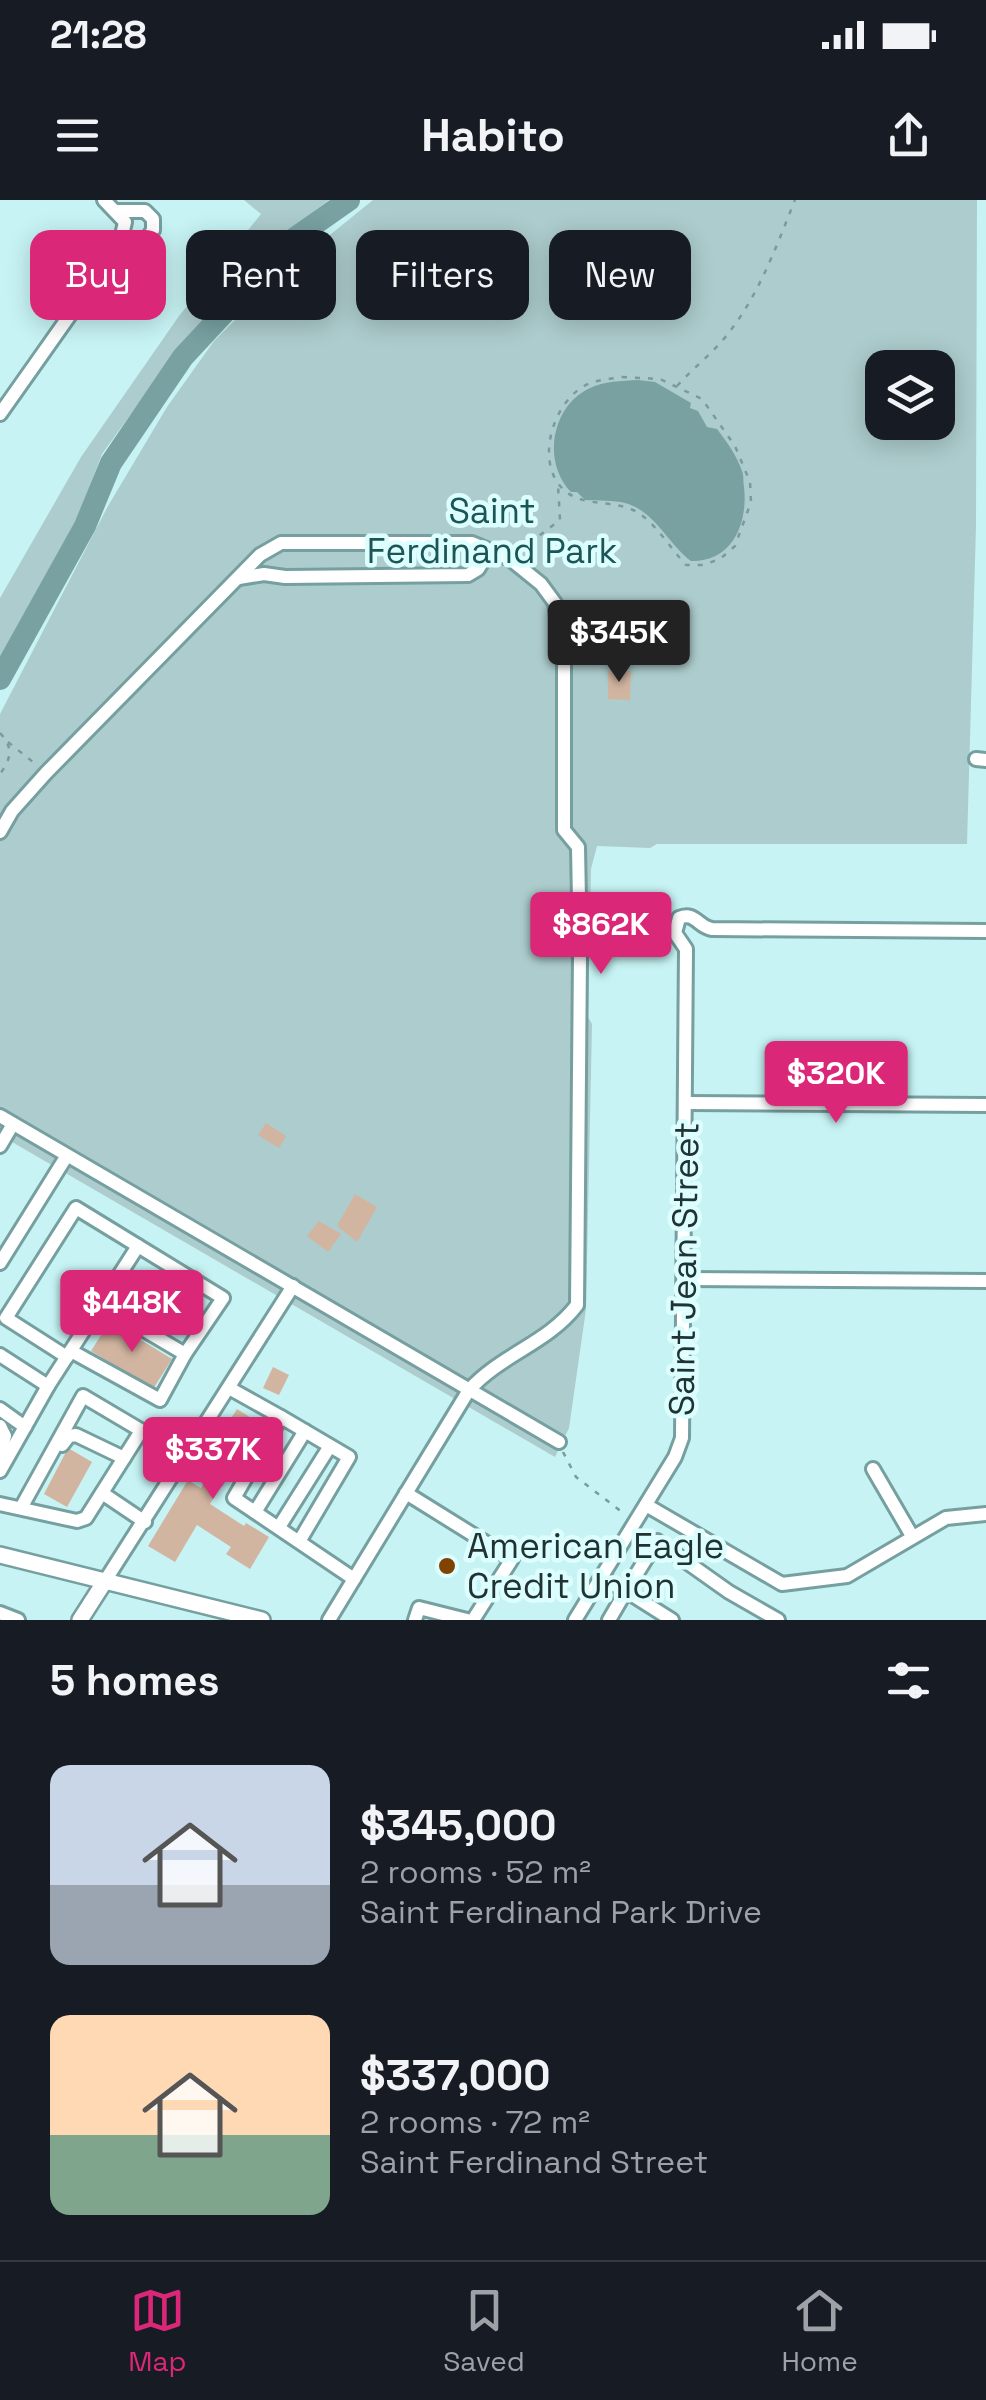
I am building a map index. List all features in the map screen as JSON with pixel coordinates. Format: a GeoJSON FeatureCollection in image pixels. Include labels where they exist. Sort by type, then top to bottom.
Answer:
{"type":"FeatureCollection","features":[{"type":"Feature","properties":{"kind":"main road"},"geometry":{"type":"LineString","coordinates":[[0,1555],[262,1620]]}},
{"type":"Feature","properties":{"kind":"main road"},"geometry":{"type":"LineString","coordinates":[[80,1620],[105,1581]]}},
{"type":"Feature","properties":{"kind":"street"},"geometry":{"type":"LineString","coordinates":[[104,200],[122,217],[121,230]]}},
{"type":"Feature","properties":{"kind":"street"},"geometry":{"type":"LineString","coordinates":[[122,217],[144,212],[154,219],[153,230]]}},
{"type":"Feature","properties":{"kind":"street"},"geometry":{"type":"LineString","coordinates":[[0,414],[66,320]]}},
{"type":"Feature","properties":{"kind":"street"},"geometry":{"type":"LineString","coordinates":[[0,832],[12,811],[46,773],[260,555],[281,543],[472,543],[504,556],[541,584],[555,603],[564,661],[564,830],[578,847],[577,1304],[561,1325],[488,1369],[469,1390],[329,1620]]}},
{"type":"Feature","properties":{"kind":"street"},"geometry":{"type":"LineString","coordinates":[[239,578],[264,574],[468,574],[478,569],[486,556],[504,556]]}},
{"type":"Feature","properties":{"kind":"street","name":"Saint Jean Street"},"geometry":{"type":"LineString","coordinates":[[574,1620],[676,1456],[682,1438],[686,949],[675,933],[678,918],[686,915],[694,917],[704,928]]}},
{"type":"Feature","properties":{"kind":"street"},"geometry":{"type":"LineString","coordinates":[[686,949],[704,928],[986,931]]}},
{"type":"Feature","properties":{"kind":"street"},"geometry":{"type":"LineString","coordinates":[[686,1102],[986,1105]]}},
{"type":"Feature","properties":{"kind":"street"},"geometry":{"type":"LineString","coordinates":[[0,1116],[558,1442]]}},
{"type":"Feature","properties":{"kind":"street"},"geometry":{"type":"LineString","coordinates":[[0,1146],[13,1124]]}},
{"type":"Feature","properties":{"kind":"street"},"geometry":{"type":"LineString","coordinates":[[0,1264],[66,1157]]}},
{"type":"Feature","properties":{"kind":"street"},"geometry":{"type":"LineString","coordinates":[[76,1208],[223,1298],[160,1400],[69,1354],[6,1318],[76,1208]]}},
{"type":"Feature","properties":{"kind":"street"},"geometry":{"type":"LineString","coordinates":[[0,1472],[48,1386],[138,1246]]}},
{"type":"Feature","properties":{"kind":"street"},"geometry":{"type":"LineString","coordinates":[[684,1279],[986,1281]]}},
{"type":"Feature","properties":{"kind":"street"},"geometry":{"type":"LineString","coordinates":[[105,1581],[293,1286]]}},
{"type":"Feature","properties":{"kind":"street"},"geometry":{"type":"LineString","coordinates":[[102,1304],[185,1354]]}},
{"type":"Feature","properties":{"kind":"street"},"geometry":{"type":"LineString","coordinates":[[0,1355],[48,1386]]}},
{"type":"Feature","properties":{"kind":"street"},"geometry":{"type":"LineString","coordinates":[[229,1388],[349,1457],[300,1540]]}},
{"type":"Feature","properties":{"kind":"street"},"geometry":{"type":"LineString","coordinates":[[21,1508],[83,1396],[186,1457]]}},
{"type":"Feature","properties":{"kind":"street"},"geometry":{"type":"LineString","coordinates":[[0,1410],[25,1427]]}},
{"type":"Feature","properties":{"kind":"street"},"geometry":{"type":"LineString","coordinates":[[281,1417],[234,1498],[354,1578]]}},
{"type":"Feature","properties":{"kind":"street"},"geometry":{"type":"LineString","coordinates":[[0,1426],[5,1436],[0,1454]]}},
{"type":"Feature","properties":{"kind":"street"},"geometry":{"type":"LineString","coordinates":[[0,1504],[77,1522],[86,1518],[142,1431]]}},
{"type":"Feature","properties":{"kind":"street"},"geometry":{"type":"LineString","coordinates":[[256,1512],[305,1431]]}},
{"type":"Feature","properties":{"kind":"street"},"geometry":{"type":"LineString","coordinates":[[43,1469],[50,1466],[64,1441],[76,1434],[124,1458]]}},
{"type":"Feature","properties":{"kind":"street"},"geometry":{"type":"LineString","coordinates":[[280,1527],[330,1446]]}},
{"type":"Feature","properties":{"kind":"street"},"geometry":{"type":"LineString","coordinates":[[874,1469],[912,1536]]}},
{"type":"Feature","properties":{"kind":"street"},"geometry":{"type":"LineString","coordinates":[[102,1493],[144,1522]]}},
{"type":"Feature","properties":{"kind":"street"},"geometry":{"type":"LineString","coordinates":[[406,1493],[512,1559],[470,1620],[418,1608],[414,1620]]}},
{"type":"Feature","properties":{"kind":"street"},"geometry":{"type":"LineString","coordinates":[[646,1504],[782,1584],[847,1576],[946,1518],[986,1514]]}},
{"type":"Feature","properties":{"kind":"street"},"geometry":{"type":"LineString","coordinates":[[626,1538],[650,1548]]}},
{"type":"Feature","properties":{"kind":"street"},"geometry":{"type":"LineString","coordinates":[[609,1620],[656,1541],[778,1620]]}},
{"type":"Feature","properties":{"kind":"street"},"geometry":{"type":"LineString","coordinates":[[601,1578],[672,1620]]}},
{"type":"Feature","properties":{"kind":"street"},"geometry":{"type":"LineString","coordinates":[[0,1613],[18,1620]]}},
{"type":"Feature","properties":{"kind":"path"},"geometry":{"type":"LineString","coordinates":[[676,386],[713,351],[744,312],[765,274],[795,200]]}},
{"type":"Feature","properties":{"kind":"path"},"geometry":{"type":"LineString","coordinates":[[622,377],[660,379],[676,386],[702,400],[720,420],[750,482],[746,525],[735,546],[720,559],[703,565],[686,564],[636,511],[580,500],[551,474],[548,455],[552,430],[571,397],[585,386],[622,377]]}},
{"type":"Feature","properties":{"kind":"path"},"geometry":{"type":"LineString","coordinates":[[504,556],[560,520],[558,482]]}},
{"type":"Feature","properties":{"kind":"path"},"geometry":{"type":"LineString","coordinates":[[0,734],[46,773]]}},
{"type":"Feature","properties":{"kind":"path"},"geometry":{"type":"LineString","coordinates":[[0,774],[9,760],[8,742]]}},
{"type":"Feature","properties":{"kind":"path"},"geometry":{"type":"LineString","coordinates":[[9,760],[24,755]]}},
{"type":"Feature","properties":{"kind":"path"},"geometry":{"type":"LineString","coordinates":[[558,1442],[576,1477],[636,1521]]}},
{"type":"Feature","properties":{"kind":"green space"},"geometry":{"type":"Polygon","coordinates":[[[244,200],[329,200],[288,230],[248,230],[261,214],[244,200]]]}},
{"type":"Feature","properties":{"kind":"green space","name":"Saint Ferdinand Park"},"geometry":{"type":"Polygon","coordinates":[[[373,200],[977,200],[976,526],[967,844],[597,846],[591,869],[586,1309],[569,1428],[555,1457],[0,1135],[0,714],[108,506],[167,407],[214,341],[235,320],[336,320],[336,230],[373,200]]]}},
{"type":"Feature","properties":{"kind":"green space"},"geometry":{"type":"Polygon","coordinates":[[[186,307],[186,320],[203,320],[182,343],[102,454],[79,515],[0,657],[0,598],[81,457],[186,307]]]}},
{"type":"Feature","properties":{"kind":"shaded area"},"geometry":{"type":"Polygon","coordinates":[[[638,380],[655,382],[691,403],[690,408],[698,411],[707,427],[717,429],[737,460],[743,477],[743,513],[735,537],[718,555],[691,561],[636,507],[585,500],[571,492],[562,480],[554,451],[559,421],[566,408],[595,386],[638,380]]]}},
{"type":"Feature","properties":{"kind":"building"},"geometry":{"type":"Polygon","coordinates":[[[608,670],[631,671],[630,700],[608,699],[608,670]]]}},
{"type":"Feature","properties":{"kind":"building"},"geometry":{"type":"Polygon","coordinates":[[[266,1123],[286,1136],[279,1148],[258,1135],[266,1123]]]}},
{"type":"Feature","properties":{"kind":"building"},"geometry":{"type":"Polygon","coordinates":[[[355,1194],[377,1207],[357,1242],[337,1226],[355,1194]]]}},
{"type":"Feature","properties":{"kind":"building"},"geometry":{"type":"Polygon","coordinates":[[[319,1221],[341,1234],[328,1252],[307,1236],[319,1221]]]}},
{"type":"Feature","properties":{"kind":"building"},"geometry":{"type":"Polygon","coordinates":[[[110,1321],[172,1359],[153,1389],[91,1351],[110,1321]]]}},
{"type":"Feature","properties":{"kind":"building"},"geometry":{"type":"Polygon","coordinates":[[[273,1367],[289,1375],[279,1395],[263,1388],[273,1367]]]}},
{"type":"Feature","properties":{"kind":"building"},"geometry":{"type":"Polygon","coordinates":[[[237,1409],[261,1424],[222,1487],[214,1482],[208,1492],[215,1496],[210,1504],[269,1537],[250,1569],[226,1554],[231,1547],[197,1525],[175,1562],[148,1546],[188,1480],[201,1488],[207,1478],[197,1472],[237,1409]]]}},
{"type":"Feature","properties":{"kind":"building"},"geometry":{"type":"Polygon","coordinates":[[[68,1448],[92,1462],[67,1507],[44,1494],[68,1448]]]}},
{"type":"Feature","properties":{"kind":"waterway"},"geometry":{"type":"LineString","coordinates":[[0,679],[85,526],[111,463],[183,357],[292,240],[349,200]]}},
{"type":"Feature","properties":{"kind":"place","name":"American Eagle Credit Union"},"geometry":{"type":"Point","coordinates":[447,1566]}}]}
